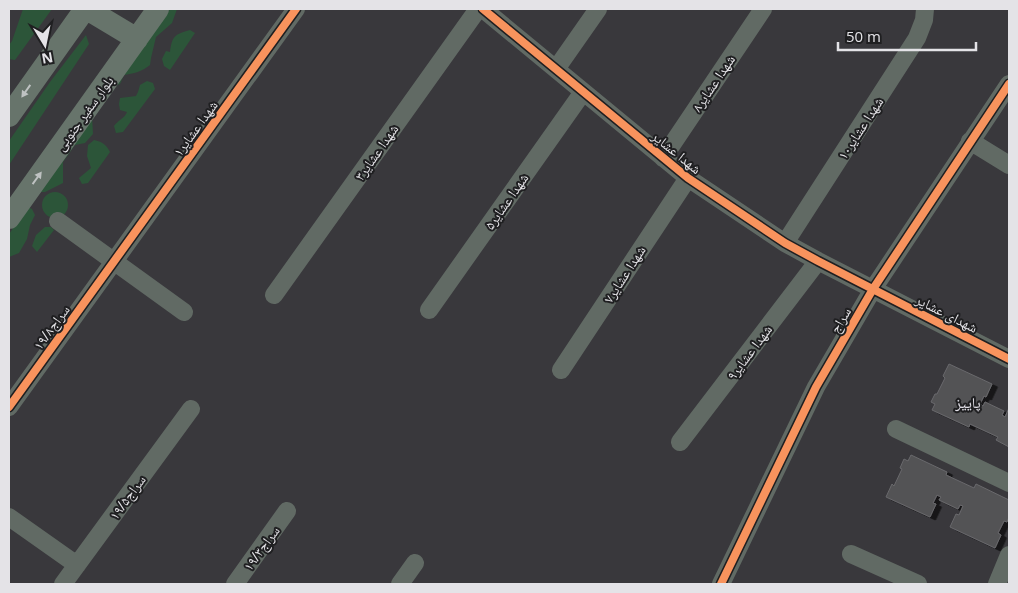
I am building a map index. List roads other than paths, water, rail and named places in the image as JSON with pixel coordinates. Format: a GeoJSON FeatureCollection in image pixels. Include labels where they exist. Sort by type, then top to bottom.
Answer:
{"type":"FeatureCollection","features":[{"type":"Feature","properties":{"kind":"main road"},"geometry":{"type":"LineString","coordinates":[[9,116],[86,9],[136,39]]}},
{"type":"Feature","properties":{"kind":"main road","name":"بلوار سفیر جنوبی"},"geometry":{"type":"LineString","coordinates":[[9,218],[158,9]]}},
{"type":"Feature","properties":{"kind":"street","name":"شهدا عشایر۱"},"geometry":{"type":"LineString","coordinates":[[114,262],[296,9]]}},
{"type":"Feature","properties":{"kind":"street","name":"شهدا عشایر۳"},"geometry":{"type":"LineString","coordinates":[[274,295],[478,9]]}},
{"type":"Feature","properties":{"kind":"street","name":"شهدا عشایر"},"geometry":{"type":"LineString","coordinates":[[483,9],[688,178],[786,243],[873,288]]}},
{"type":"Feature","properties":{"kind":"street"},"geometry":{"type":"LineString","coordinates":[[556,69],[598,9]]}},
{"type":"Feature","properties":{"kind":"street","name":"شهدا عشایر۸"},"geometry":{"type":"LineString","coordinates":[[663,158],[764,9]]}},
{"type":"Feature","properties":{"kind":"street","name":"شهدا عشایر۱۰"},"geometry":{"type":"LineString","coordinates":[[786,243],[917,38],[924,20],[925,9]]}},
{"type":"Feature","properties":{"kind":"street","name":"سراج"},"geometry":{"type":"LineString","coordinates":[[721,584],[816,387],[873,288],[1009,84]]}},
{"type":"Feature","properties":{"kind":"street","name":"شهدا عشایر۵"},"geometry":{"type":"LineString","coordinates":[[429,310],[584,92]]}},
{"type":"Feature","properties":{"kind":"street"},"geometry":{"type":"LineString","coordinates":[[970,141],[1009,165]]}},
{"type":"Feature","properties":{"kind":"street","name":"شهدا عشایر۷"},"geometry":{"type":"LineString","coordinates":[[561,370],[688,178]]}},
{"type":"Feature","properties":{"kind":"street"},"geometry":{"type":"LineString","coordinates":[[58,221],[184,312]]}},
{"type":"Feature","properties":{"kind":"street","name":"شهدا عشایر۹"},"geometry":{"type":"LineString","coordinates":[[680,442],[818,261]]}},
{"type":"Feature","properties":{"kind":"street","name":"سراج۱۹/۸"},"geometry":{"type":"LineString","coordinates":[[9,407],[114,262]]}},
{"type":"Feature","properties":{"kind":"street","name":"شهدای عشایر"},"geometry":{"type":"LineString","coordinates":[[873,288],[1009,359]]}},
{"type":"Feature","properties":{"kind":"street","name":"سراج۱۹/۵"},"geometry":{"type":"LineString","coordinates":[[63,584],[191,409]]}},
{"type":"Feature","properties":{"kind":"street"},"geometry":{"type":"LineString","coordinates":[[896,429],[1009,483]]}},
{"type":"Feature","properties":{"kind":"street","name":"سراج۱۹/۳"},"geometry":{"type":"LineString","coordinates":[[234,584],[287,511]]}},
{"type":"Feature","properties":{"kind":"street"},"geometry":{"type":"LineString","coordinates":[[9,517],[77,565]]}},
{"type":"Feature","properties":{"kind":"street"},"geometry":{"type":"LineString","coordinates":[[851,554],[918,584]]}},
{"type":"Feature","properties":{"kind":"street"},"geometry":{"type":"LineString","coordinates":[[997,584],[1009,555]]}},
{"type":"Feature","properties":{"kind":"street"},"geometry":{"type":"LineString","coordinates":[[400,584],[415,563]]}},
{"type":"Feature","properties":{"kind":"district","name":"پاییز"},"geometry":{"type":"Point","coordinates":[968,402]}}]}
